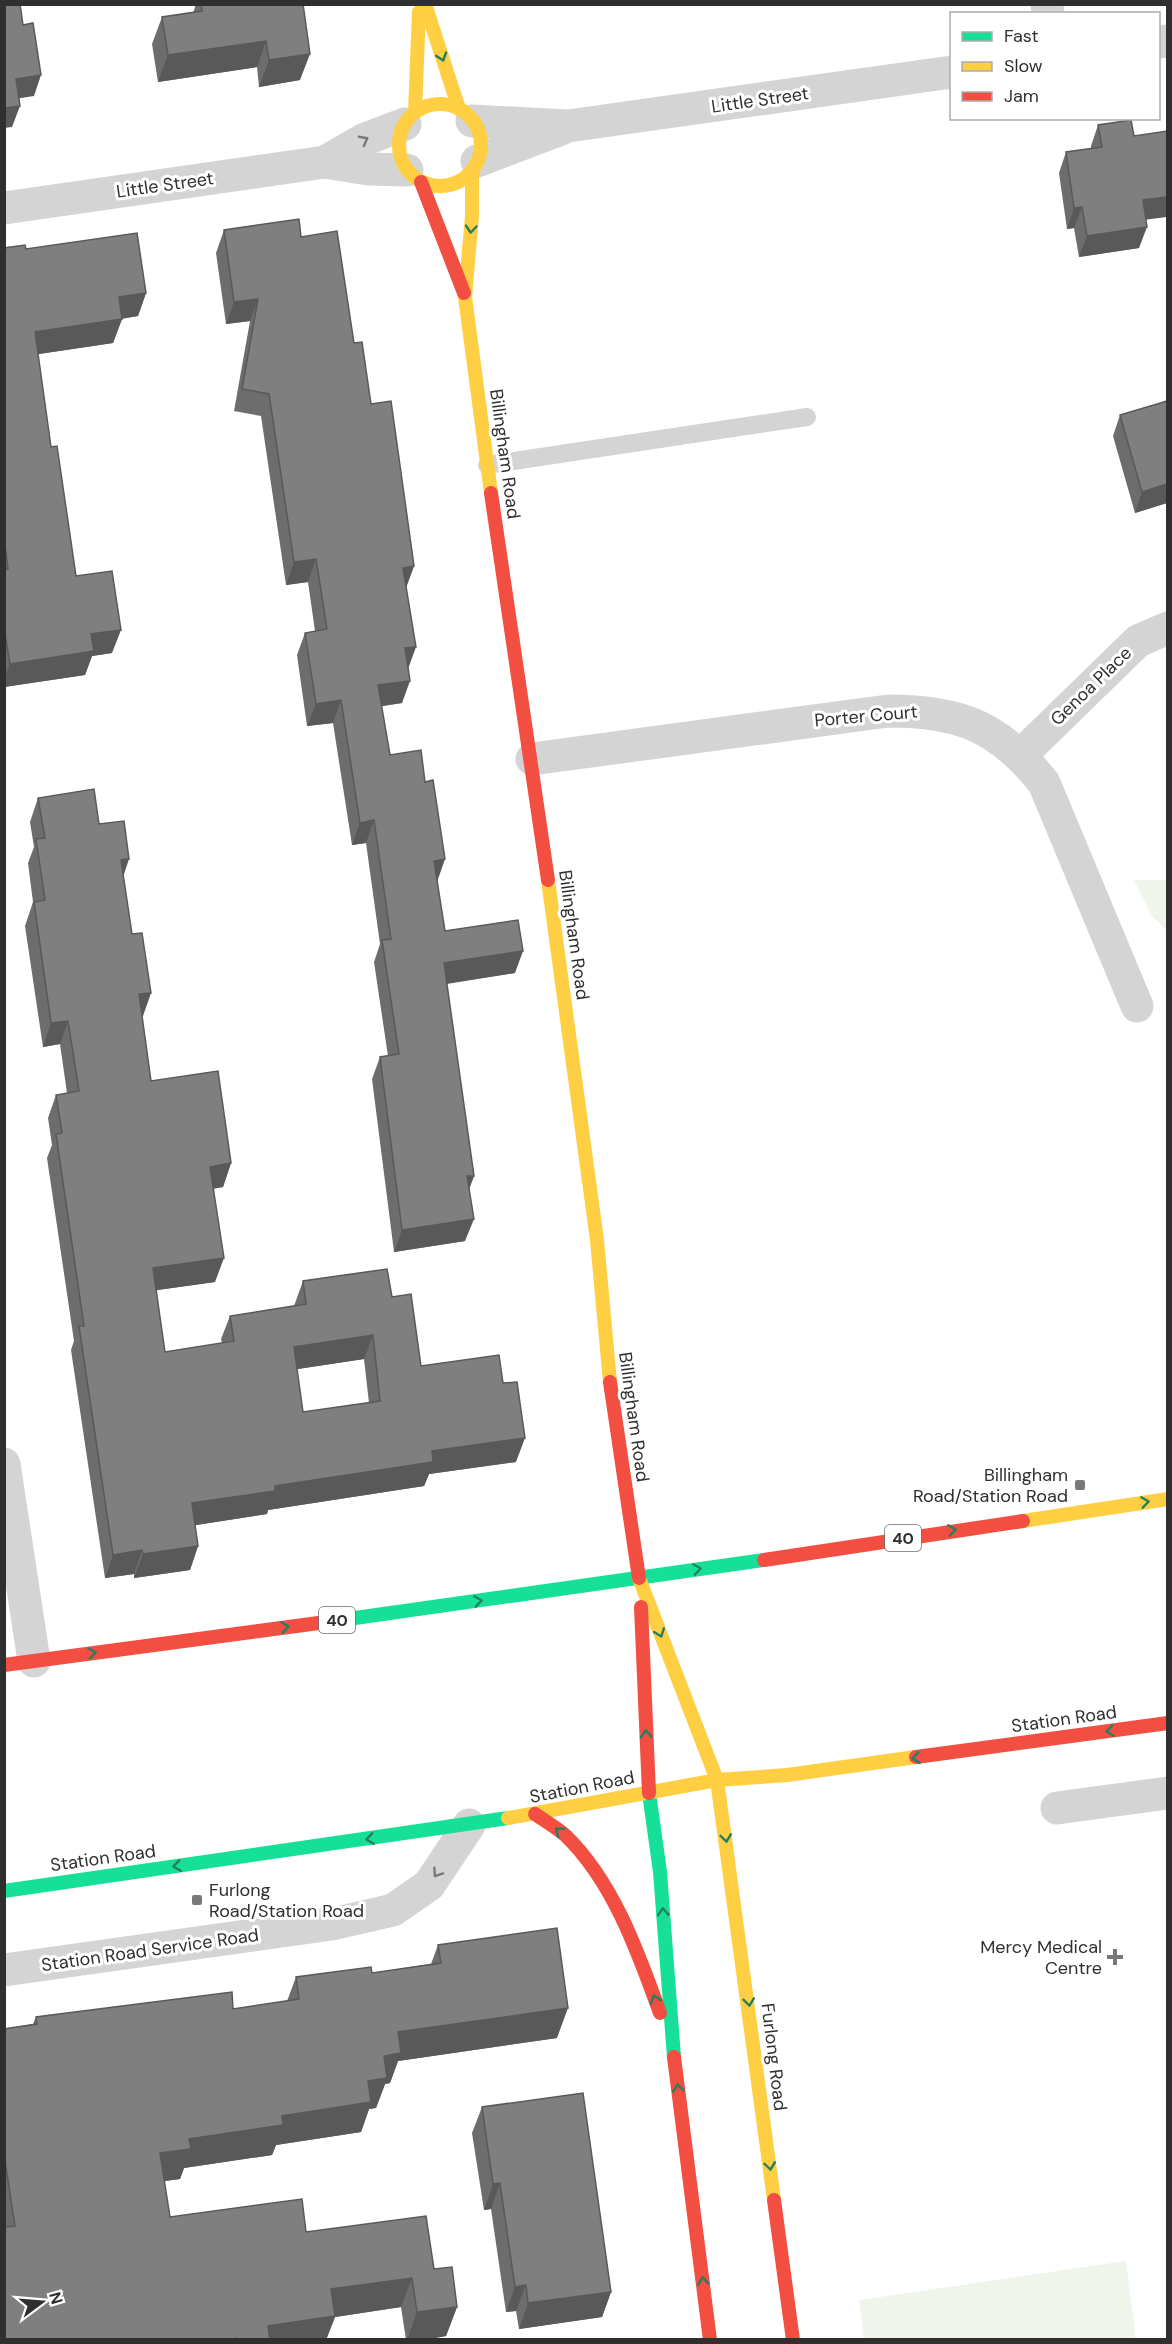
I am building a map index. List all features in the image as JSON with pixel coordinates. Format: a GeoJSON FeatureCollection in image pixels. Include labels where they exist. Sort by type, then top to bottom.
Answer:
{"type":"FeatureCollection","features":[{"type":"Feature","properties":{"kind":"main road"},"geometry":{"type":"LineString","coordinates":[[419,4],[410,118],[399,147],[401,159],[414,176],[443,186],[464,179],[474,166],[480,154],[480,136],[465,115],[425,4]]}},
{"type":"Feature","properties":{"kind":"main road"},"geometry":{"type":"LineString","coordinates":[[410,118],[432,105],[465,115]]}},
{"type":"Feature","properties":{"kind":"main road","name":"Billingham Road"},"geometry":{"type":"LineString","coordinates":[[474,166],[465,297],[487,465],[532,759],[597,1240],[608,1368],[639,1578]]}},
{"type":"Feature","properties":{"kind":"main road","name":"Billingham Road"},"geometry":{"type":"LineString","coordinates":[[414,176],[465,297]]}},
{"type":"Feature","properties":{"kind":"main road","name":"40"},"geometry":{"type":"LineString","coordinates":[[19,1663],[639,1578],[1167,1499]]}},
{"type":"Feature","properties":{"kind":"main road"},"geometry":{"type":"LineString","coordinates":[[639,1578],[649,1793],[660,1872],[674,2054],[710,2340]]}},
{"type":"Feature","properties":{"kind":"main road","name":"Furlong Road"},"geometry":{"type":"LineString","coordinates":[[639,1578],[717,1780],[793,2340]]}},
{"type":"Feature","properties":{"kind":"main road","name":"Station Road"},"geometry":{"type":"LineString","coordinates":[[4,1890],[470,1825],[717,1780],[787,1775],[1167,1723]]}},
{"type":"Feature","properties":{"kind":"main road"},"geometry":{"type":"LineString","coordinates":[[535,1814],[565,1835],[591,1867],[648,1978],[674,2054]]}},
{"type":"Feature","properties":{"kind":"street","name":"Little Street"},"geometry":{"type":"LineString","coordinates":[[465,115],[568,126],[950,72]]}},
{"type":"Feature","properties":{"kind":"street","name":"Little Street"},"geometry":{"type":"LineString","coordinates":[[325,162],[363,140],[410,118]]}},
{"type":"Feature","properties":{"kind":"street","name":"Little Street"},"geometry":{"type":"LineString","coordinates":[[474,166],[568,126]]}},
{"type":"Feature","properties":{"kind":"street","name":"Little Street"},"geometry":{"type":"LineString","coordinates":[[4,208],[325,162],[414,176]]}},
{"type":"Feature","properties":{"kind":"street","name":"Genoa Place"},"geometry":{"type":"LineString","coordinates":[[1022,754],[1138,641],[1167,628]]}},
{"type":"Feature","properties":{"kind":"street","name":"Porter Court"},"geometry":{"type":"LineString","coordinates":[[532,759],[888,711],[929,711],[957,717],[987,732],[1022,754],[1044,783],[1137,1006]]}},
{"type":"Feature","properties":{"kind":"street"},"geometry":{"type":"LineString","coordinates":[[4,1464],[19,1663]]}},
{"type":"Feature","properties":{"kind":"street"},"geometry":{"type":"LineString","coordinates":[[1058,1808],[1167,1792]]}},
{"type":"Feature","properties":{"kind":"street","name":"Station Road Service Road"},"geometry":{"type":"LineString","coordinates":[[4,1970],[332,1924],[393,1910],[429,1885],[470,1825]]}},
{"type":"Feature","properties":{"kind":"lane"},"geometry":{"type":"LineString","coordinates":[[487,465],[807,417]]}},
{"type":"Feature","properties":{"kind":"shaded area"},"geometry":{"type":"Polygon","coordinates":[[[1134,880],[1167,880],[1167,931],[1151,915],[1134,880]]]}},
{"type":"Feature","properties":{"kind":"shaded area"},"geometry":{"type":"Polygon","coordinates":[[[1126,2261],[1136,2339],[864,2339],[859,2300],[1126,2261]]]}},
{"type":"Feature","properties":{"kind":"building"},"geometry":{"type":"Polygon","coordinates":[[[4,4],[20,4],[23,25],[33,23],[41,75],[16,79],[20,106],[4,108],[4,4]]]}},
{"type":"Feature","properties":{"kind":"building"},"geometry":{"type":"Polygon","coordinates":[[[201,4],[303,4],[310,54],[269,60],[266,41],[168,55],[162,17],[202,11],[201,4]]]}},
{"type":"Feature","properties":{"kind":"building"},"geometry":{"type":"Polygon","coordinates":[[[1131,120],[1134,136],[1167,131],[1167,197],[1143,200],[1147,227],[1087,236],[1082,207],[1074,208],[1066,152],[1102,147],[1098,125],[1131,120]]]}},
{"type":"Feature","properties":{"kind":"building"},"geometry":{"type":"Polygon","coordinates":[[[299,219],[301,237],[337,231],[354,343],[362,342],[371,404],[391,401],[414,566],[403,568],[416,647],[405,648],[410,681],[378,685],[390,755],[421,750],[425,782],[433,780],[445,859],[434,861],[445,931],[518,920],[523,951],[444,963],[474,1176],[467,1176],[474,1219],[402,1230],[380,1057],[399,1054],[382,940],[391,939],[374,820],[360,823],[341,700],[316,704],[305,633],[327,629],[316,559],[294,562],[269,394],[242,389],[258,299],[234,302],[224,230],[299,219]]]}},
{"type":"Feature","properties":{"kind":"building"},"geometry":{"type":"Polygon","coordinates":[[[137,233],[146,293],[119,297],[122,319],[35,332],[51,447],[57,446],[76,576],[112,571],[121,630],[91,634],[94,651],[10,664],[4,627],[4,570],[8,569],[4,538],[4,248],[25,245],[26,249],[137,233]]]}},
{"type":"Feature","properties":{"kind":"building"},"geometry":{"type":"Polygon","coordinates":[[[1167,401],[1167,484],[1142,492],[1120,415],[1167,401]]]}},
{"type":"Feature","properties":{"kind":"building"},"geometry":{"type":"Polygon","coordinates":[[[94,789],[99,824],[124,821],[129,859],[121,860],[132,934],[142,933],[151,993],[139,994],[151,1081],[218,1071],[231,1163],[210,1167],[224,1258],[153,1268],[165,1352],[234,1341],[230,1316],[306,1304],[303,1281],[387,1269],[392,1297],[411,1294],[421,1366],[499,1355],[503,1383],[517,1382],[525,1438],[432,1451],[433,1462],[275,1486],[275,1491],[192,1503],[198,1546],[143,1554],[142,1550],[113,1555],[79,1326],[84,1326],[56,1134],[62,1133],[56,1095],[79,1091],[68,1021],[51,1023],[34,902],[45,900],[36,839],[45,838],[38,798],[94,789]],[[373,1335],[294,1347],[303,1412],[380,1401],[373,1335]]]}},
{"type":"Feature","properties":{"kind":"building"},"geometry":{"type":"Polygon","coordinates":[[[557,1928],[568,2008],[398,2032],[401,2053],[384,2056],[387,2078],[368,2081],[371,2102],[282,2116],[283,2125],[189,2139],[191,2149],[160,2153],[170,2217],[302,2199],[306,2232],[426,2216],[434,2269],[452,2267],[457,2307],[417,2312],[412,2278],[331,2289],[335,2316],[268,2326],[270,2340],[236,2340],[236,2338],[230,2340],[4,2340],[4,2227],[15,2226],[4,2154],[4,2029],[37,2024],[36,2017],[232,1992],[233,2009],[299,1999],[296,1977],[371,1967],[372,1973],[441,1963],[438,1945],[557,1928]]]}},
{"type":"Feature","properties":{"kind":"building"},"geometry":{"type":"Polygon","coordinates":[[[583,2093],[611,2292],[528,2303],[526,2285],[515,2287],[500,2183],[493,2184],[482,2107],[583,2093]]]}},
{"type":"Feature","properties":{"kind":"traffic: fast"},"geometry":{"type":"LineString","coordinates":[[341,1620],[764,1560]]}},
{"type":"Feature","properties":{"kind":"traffic: fast"},"geometry":{"type":"LineString","coordinates":[[649,1793],[660,1872],[674,2057]]}},
{"type":"Feature","properties":{"kind":"traffic: fast"},"geometry":{"type":"LineString","coordinates":[[4,1891],[508,1818]]}},
{"type":"Feature","properties":{"kind":"traffic: slow"},"geometry":{"type":"LineString","coordinates":[[425,4],[459,109]]}},
{"type":"Feature","properties":{"kind":"traffic: slow"},"geometry":{"type":"LineString","coordinates":[[415,112],[419,12]]}},
{"type":"Feature","properties":{"kind":"traffic: slow"},"geometry":{"type":"LineString","coordinates":[[440,104],[456,107],[469,116],[478,129],[481,145],[478,161],[469,174],[456,183],[440,186],[424,183],[411,174],[402,161],[399,145],[402,129],[411,116],[424,107],[440,104]]}},
{"type":"Feature","properties":{"kind":"traffic: slow"},"geometry":{"type":"LineString","coordinates":[[472,171],[472,216],[465,297],[491,493]]}},
{"type":"Feature","properties":{"kind":"traffic: slow"},"geometry":{"type":"LineString","coordinates":[[548,880],[597,1240],[610,1382]]}},
{"type":"Feature","properties":{"kind":"traffic: slow"},"geometry":{"type":"LineString","coordinates":[[1023,1521],[1168,1499]]}},
{"type":"Feature","properties":{"kind":"traffic: slow"},"geometry":{"type":"LineString","coordinates":[[639,1578],[717,1780]]}},
{"type":"Feature","properties":{"kind":"traffic: slow"},"geometry":{"type":"LineString","coordinates":[[508,1818],[717,1780],[787,1775],[916,1757]]}},
{"type":"Feature","properties":{"kind":"traffic: slow"},"geometry":{"type":"LineString","coordinates":[[717,1780],[774,2200]]}},
{"type":"Feature","properties":{"kind":"traffic: jam"},"geometry":{"type":"LineString","coordinates":[[421,182],[464,293]]}},
{"type":"Feature","properties":{"kind":"traffic: jam"},"geometry":{"type":"LineString","coordinates":[[491,493],[548,880]]}},
{"type":"Feature","properties":{"kind":"traffic: jam"},"geometry":{"type":"LineString","coordinates":[[610,1382],[639,1578]]}},
{"type":"Feature","properties":{"kind":"traffic: jam"},"geometry":{"type":"LineString","coordinates":[[764,1560],[1023,1521]]}},
{"type":"Feature","properties":{"kind":"traffic: jam"},"geometry":{"type":"LineString","coordinates":[[641,1607],[649,1793]]}},
{"type":"Feature","properties":{"kind":"traffic: jam"},"geometry":{"type":"LineString","coordinates":[[4,1665],[341,1620]]}},
{"type":"Feature","properties":{"kind":"traffic: jam"},"geometry":{"type":"LineString","coordinates":[[916,1757],[1168,1723]]}},
{"type":"Feature","properties":{"kind":"traffic: jam"},"geometry":{"type":"LineString","coordinates":[[535,1814],[565,1835],[597,1874],[633,1942],[660,2013]]}},
{"type":"Feature","properties":{"kind":"traffic: jam"},"geometry":{"type":"LineString","coordinates":[[674,2057],[710,2340]]}},
{"type":"Feature","properties":{"kind":"traffic: jam"},"geometry":{"type":"LineString","coordinates":[[774,2200],[793,2340]]}},
{"type":"Feature","properties":{"kind":"place","name":"Billingham Road/Station Road"},"geometry":{"type":"Point","coordinates":[1080,1485]}},
{"type":"Feature","properties":{"kind":"place","name":"Furlong Road/Station Road"},"geometry":{"type":"Point","coordinates":[197,1900]}},
{"type":"Feature","properties":{"kind":"place","name":"Mercy Medical Centre"},"geometry":{"type":"Point","coordinates":[1115,1957]}}]}
